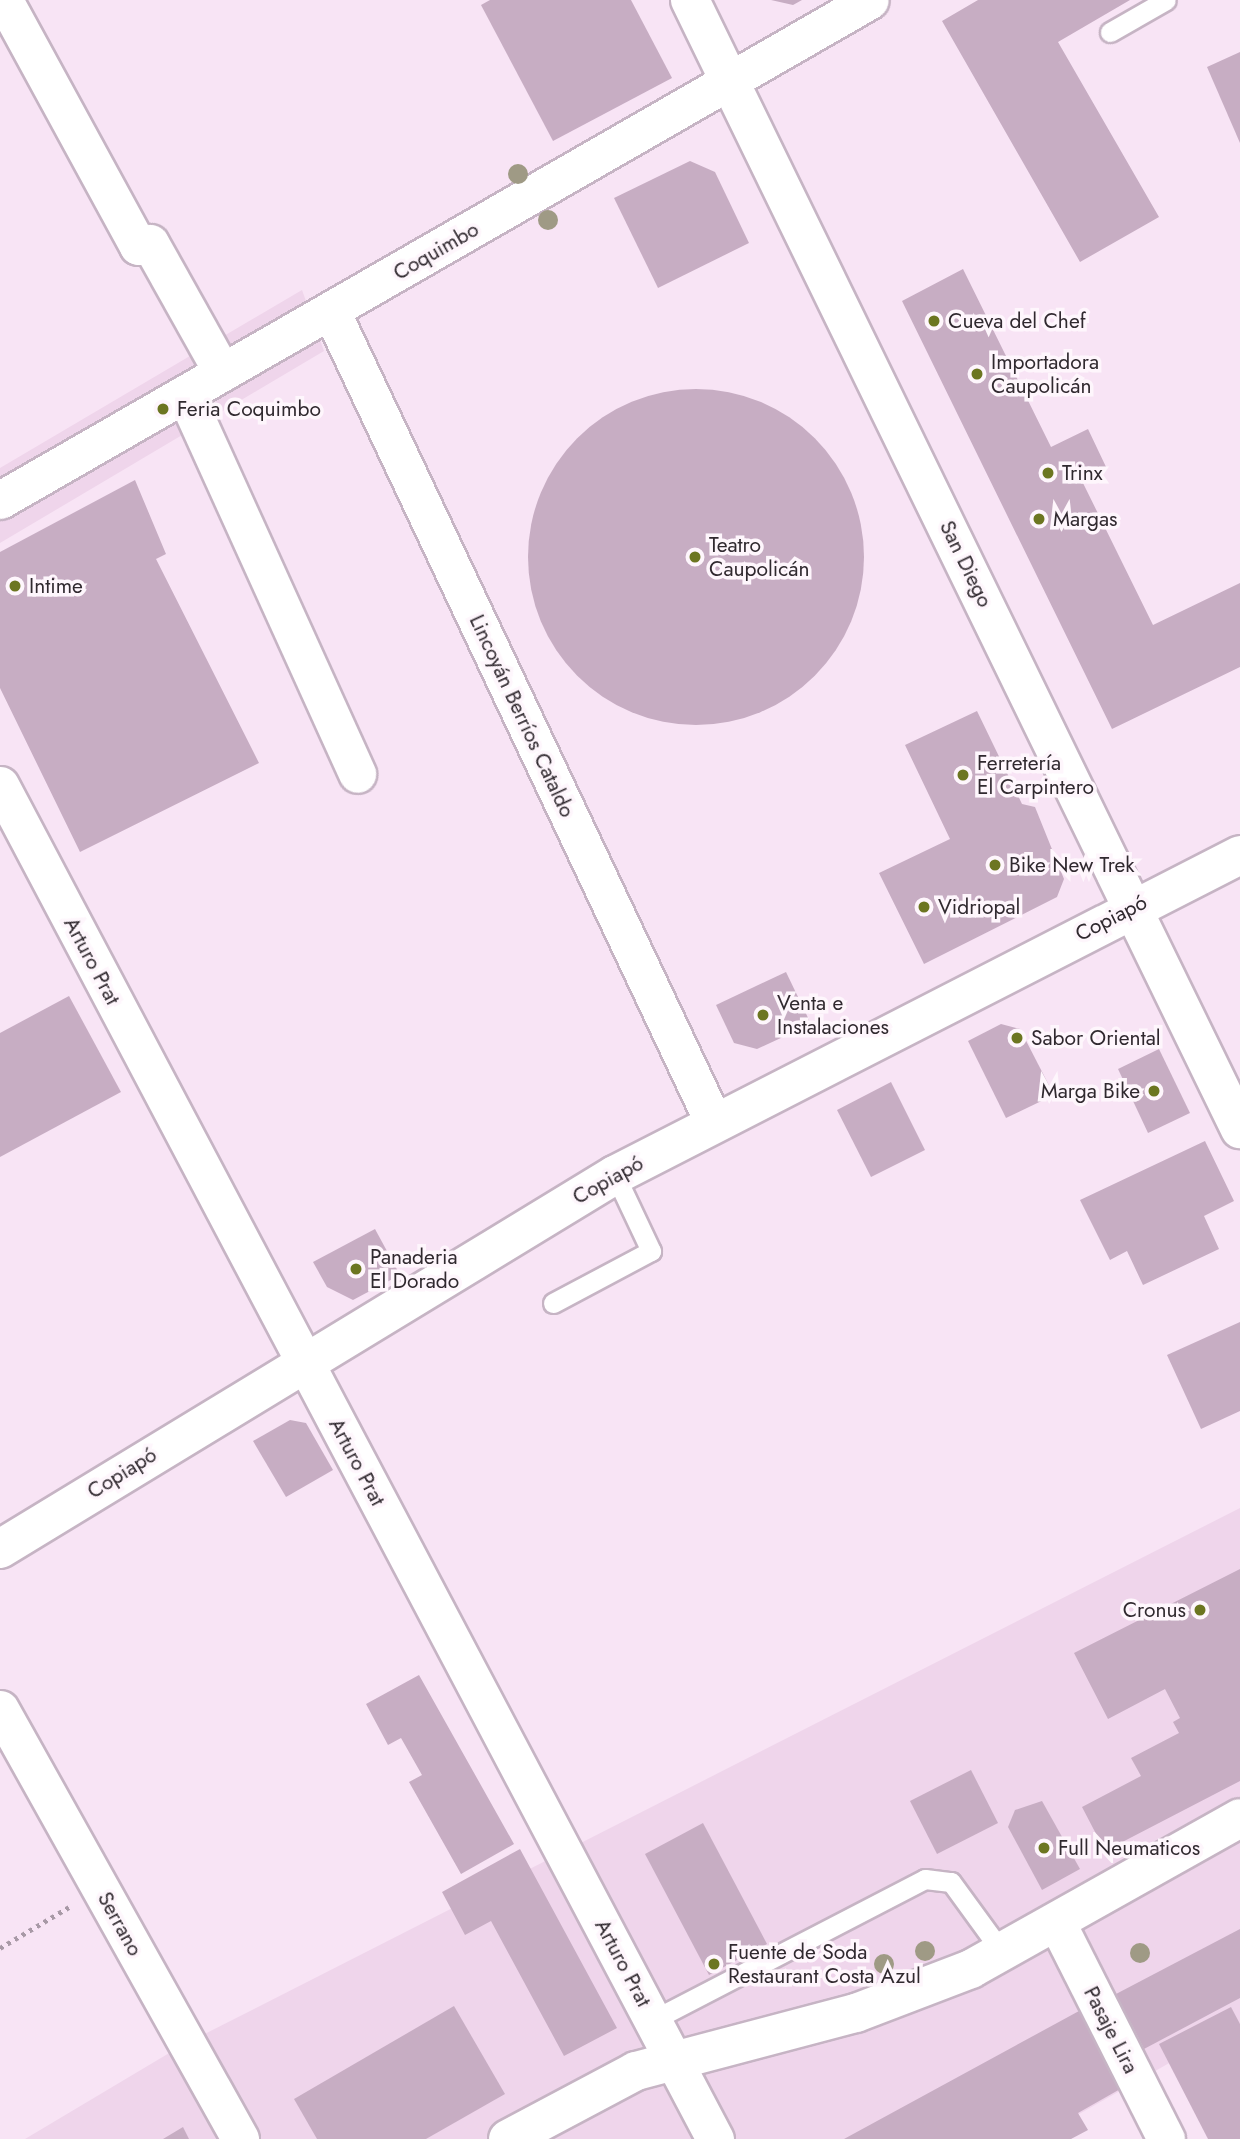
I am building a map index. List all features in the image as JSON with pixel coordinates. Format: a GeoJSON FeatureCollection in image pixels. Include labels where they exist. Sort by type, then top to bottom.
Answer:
{"type":"FeatureCollection","features":[{"type":"Feature","properties":{"kind":"main road","name":"San Diego"},"geometry":{"type":"LineString","coordinates":[[690,0],[1240,1129]]}},
{"type":"Feature","properties":{"kind":"main road","name":"Copiapó"},"geometry":{"type":"LineString","coordinates":[[0,1549],[303,1361],[615,1175],[713,1121],[1133,906],[1240,855]]}},
{"type":"Feature","properties":{"kind":"main road"},"geometry":{"type":"LineString","coordinates":[[508,2139],[636,2071],[880,2005],[1002,1952],[1240,1818]]}},
{"type":"Feature","properties":{"kind":"street"},"geometry":{"type":"LineString","coordinates":[[4,0],[138,246],[131,256],[203,383],[357,774]]}},
{"type":"Feature","properties":{"kind":"street","name":"Coquimbo"},"geometry":{"type":"LineString","coordinates":[[0,500],[870,0]]}},
{"type":"Feature","properties":{"kind":"street","name":"Lincoyán Berríos Cataldo"},"geometry":{"type":"LineString","coordinates":[[331,311],[713,1121]]}},
{"type":"Feature","properties":{"kind":"street","name":"Arturo Prat"},"geometry":{"type":"LineString","coordinates":[[0,785],[715,2139]]}},
{"type":"Feature","properties":{"kind":"street","name":"Serrano"},"geometry":{"type":"LineString","coordinates":[[0,1709],[240,2139]]}},
{"type":"Feature","properties":{"kind":"street","name":"Pasaje Lira"},"geometry":{"type":"LineString","coordinates":[[1056,1921],[1166,2139]]}},
{"type":"Feature","properties":{"kind":"lane"},"geometry":{"type":"LineString","coordinates":[[1110,32],[1166,0]]}},
{"type":"Feature","properties":{"kind":"lane"},"geometry":{"type":"LineString","coordinates":[[553,1303],[651,1251],[615,1175]]}},
{"type":"Feature","properties":{"kind":"lane"},"geometry":{"type":"LineString","coordinates":[[653,2020],[925,1879],[951,1882],[1002,1952]]}},
{"type":"Feature","properties":{"kind":"path"},"geometry":{"type":"LineString","coordinates":[[0,1948],[100,1888]]}},
{"type":"Feature","properties":{"kind":"shaded area","name":"Feria Coquimbo"},"geometry":{"type":"Polygon","coordinates":[[[302,290],[324,351],[0,543],[0,468],[302,290]]]}},
{"type":"Feature","properties":{"kind":"shaded area"},"geometry":{"type":"Polygon","coordinates":[[[1240,1508],[1240,2023],[1035,2139],[25,2139],[181,2046],[1240,1508]]]}},
{"type":"Feature","properties":{"kind":"building"},"geometry":{"type":"Polygon","coordinates":[[[490,0],[631,0],[672,78],[553,141],[481,5],[490,0]]]}},
{"type":"Feature","properties":{"kind":"building"},"geometry":{"type":"Polygon","coordinates":[[[771,0],[802,0],[793,5],[771,0]]]}},
{"type":"Feature","properties":{"kind":"building"},"geometry":{"type":"Polygon","coordinates":[[[978,0],[1130,0],[1058,42],[1159,217],[1080,262],[942,21],[978,0]]]}},
{"type":"Feature","properties":{"kind":"building"},"geometry":{"type":"Polygon","coordinates":[[[1240,52],[1240,143],[1207,67],[1240,52]]]}},
{"type":"Feature","properties":{"kind":"building"},"geometry":{"type":"Polygon","coordinates":[[[690,161],[715,172],[749,243],[658,288],[614,198],[690,161]]]}},
{"type":"Feature","properties":{"kind":"building"},"geometry":{"type":"Polygon","coordinates":[[[963,269],[1051,447],[1088,429],[1107,469],[1082,481],[1153,625],[1240,583],[1240,667],[1112,729],[902,301],[963,269]]]}},
{"type":"Feature","properties":{"kind":"building","name":"Teatro Caupolicán"},"geometry":{"type":"Polygon","coordinates":[[[696,389],[729,392],[760,402],[789,417],[815,438],[836,464],[851,493],[861,524],[864,557],[861,590],[851,621],[836,650],[815,676],[789,697],[760,712],[729,722],[696,725],[663,722],[632,712],[603,697],[577,676],[556,650],[541,621],[531,590],[528,557],[531,524],[541,493],[556,464],[577,438],[603,417],[632,402],[663,392],[696,389]]]}},
{"type":"Feature","properties":{"kind":"building"},"geometry":{"type":"Polygon","coordinates":[[[135,480],[166,554],[156,559],[259,763],[80,852],[0,688],[0,552],[135,480]]]}},
{"type":"Feature","properties":{"kind":"building"},"geometry":{"type":"Polygon","coordinates":[[[977,711],[1022,804],[1035,807],[1064,879],[1057,897],[924,964],[879,873],[950,839],[905,745],[977,711]]]}},
{"type":"Feature","properties":{"kind":"building","name":"Venta e Instalaciones"},"geometry":{"type":"Polygon","coordinates":[[[786,972],[811,1024],[757,1049],[734,1043],[716,1005],[786,972]]]}},
{"type":"Feature","properties":{"kind":"building"},"geometry":{"type":"Polygon","coordinates":[[[69,996],[121,1092],[0,1157],[0,1033],[69,996]]]}},
{"type":"Feature","properties":{"kind":"building"},"geometry":{"type":"Polygon","coordinates":[[[1001,1024],[1020,1029],[1054,1095],[1006,1118],[968,1041],[1001,1024]]]}},
{"type":"Feature","properties":{"kind":"building","name":"Marga Bike"},"geometry":{"type":"Polygon","coordinates":[[[1159,1049],[1190,1113],[1148,1133],[1118,1069],[1159,1049]]]}},
{"type":"Feature","properties":{"kind":"building"},"geometry":{"type":"Polygon","coordinates":[[[891,1082],[925,1150],[871,1177],[837,1110],[891,1082]]]}},
{"type":"Feature","properties":{"kind":"building"},"geometry":{"type":"Polygon","coordinates":[[[1205,1141],[1234,1201],[1204,1216],[1219,1249],[1143,1285],[1127,1251],[1110,1260],[1080,1200],[1205,1141]]]}},
{"type":"Feature","properties":{"kind":"building","name":"Panaderia El Dorado"},"geometry":{"type":"Polygon","coordinates":[[[375,1229],[400,1275],[353,1300],[327,1287],[313,1262],[375,1229]]]}},
{"type":"Feature","properties":{"kind":"building"},"geometry":{"type":"Polygon","coordinates":[[[1240,1322],[1240,1411],[1201,1429],[1167,1355],[1240,1322]]]}},
{"type":"Feature","properties":{"kind":"building"},"geometry":{"type":"Polygon","coordinates":[[[290,1420],[306,1423],[333,1470],[286,1497],[253,1441],[290,1420]]]}},
{"type":"Feature","properties":{"kind":"building"},"geometry":{"type":"Polygon","coordinates":[[[1240,1569],[1240,1781],[1105,1851],[1082,1807],[1141,1776],[1131,1758],[1179,1733],[1173,1722],[1180,1718],[1165,1689],[1108,1719],[1074,1653],[1240,1569]]]}},
{"type":"Feature","properties":{"kind":"building"},"geometry":{"type":"Polygon","coordinates":[[[419,1675],[514,1844],[461,1874],[409,1782],[422,1775],[401,1738],[388,1745],[366,1704],[419,1675]]]}},
{"type":"Feature","properties":{"kind":"building"},"geometry":{"type":"Polygon","coordinates":[[[971,1770],[998,1823],[937,1854],[910,1801],[971,1770]]]}},
{"type":"Feature","properties":{"kind":"building","name":"Full Neumaticos"},"geometry":{"type":"Polygon","coordinates":[[[1042,1801],[1080,1869],[1042,1890],[1008,1827],[1015,1810],[1042,1801]]]}},
{"type":"Feature","properties":{"kind":"building"},"geometry":{"type":"Polygon","coordinates":[[[703,1823],[767,1944],[709,1975],[645,1854],[703,1823]]]}},
{"type":"Feature","properties":{"kind":"building"},"geometry":{"type":"Polygon","coordinates":[[[520,1849],[617,2028],[564,2056],[491,1921],[465,1935],[442,1892],[520,1849]]]}},
{"type":"Feature","properties":{"kind":"building"},"geometry":{"type":"Polygon","coordinates":[[[1240,1929],[1240,1998],[1144,2049],[1116,1994],[1240,1929]]]}},
{"type":"Feature","properties":{"kind":"building"},"geometry":{"type":"Polygon","coordinates":[[[454,2006],[505,2094],[426,2139],[317,2139],[294,2099],[454,2006]]]}},
{"type":"Feature","properties":{"kind":"building"},"geometry":{"type":"Polygon","coordinates":[[[1231,2007],[1240,2024],[1240,2139],[1208,2139],[1159,2044],[1231,2007]]]}},
{"type":"Feature","properties":{"kind":"building"},"geometry":{"type":"Polygon","coordinates":[[[1079,2011],[1122,2088],[1078,2113],[1088,2130],[1071,2139],[844,2139],[1079,2011]]]}},
{"type":"Feature","properties":{"kind":"building"},"geometry":{"type":"Polygon","coordinates":[[[183,2127],[189,2139],[163,2139],[183,2127]]]}},
{"type":"Feature","properties":{"kind":"place","name":"Cueva del Chef"},"geometry":{"type":"Point","coordinates":[934,321]}},
{"type":"Feature","properties":{"kind":"place","name":"Importadora Caupolicán"},"geometry":{"type":"Point","coordinates":[977,374]}},
{"type":"Feature","properties":{"kind":"place","name":"Feria Coquimbo"},"geometry":{"type":"Point","coordinates":[163,409]}},
{"type":"Feature","properties":{"kind":"place","name":"Trinx"},"geometry":{"type":"Point","coordinates":[1048,473]}},
{"type":"Feature","properties":{"kind":"place","name":"Margas"},"geometry":{"type":"Point","coordinates":[1039,519]}},
{"type":"Feature","properties":{"kind":"place","name":"Teatro Caupolicán"},"geometry":{"type":"Point","coordinates":[695,557]}},
{"type":"Feature","properties":{"kind":"place","name":"Intime"},"geometry":{"type":"Point","coordinates":[15,586]}},
{"type":"Feature","properties":{"kind":"place","name":"Ferretería El Carpintero"},"geometry":{"type":"Point","coordinates":[963,775]}},
{"type":"Feature","properties":{"kind":"place","name":"Bike New Trek"},"geometry":{"type":"Point","coordinates":[995,865]}},
{"type":"Feature","properties":{"kind":"place","name":"Vidriopal"},"geometry":{"type":"Point","coordinates":[924,907]}},
{"type":"Feature","properties":{"kind":"place","name":"Venta e Instalaciones"},"geometry":{"type":"Point","coordinates":[763,1015]}},
{"type":"Feature","properties":{"kind":"place","name":"Sabor Oriental"},"geometry":{"type":"Point","coordinates":[1017,1038]}},
{"type":"Feature","properties":{"kind":"place","name":"Marga Bike"},"geometry":{"type":"Point","coordinates":[1154,1091]}},
{"type":"Feature","properties":{"kind":"place","name":"Panaderia El Dorado"},"geometry":{"type":"Point","coordinates":[356,1269]}},
{"type":"Feature","properties":{"kind":"place","name":"Cronus"},"geometry":{"type":"Point","coordinates":[1200,1610]}},
{"type":"Feature","properties":{"kind":"place","name":"Full Neumaticos"},"geometry":{"type":"Point","coordinates":[1044,1848]}},
{"type":"Feature","properties":{"kind":"place","name":"Fuente de Soda Restaurant Costa Azul"},"geometry":{"type":"Point","coordinates":[714,1964]}}]}
